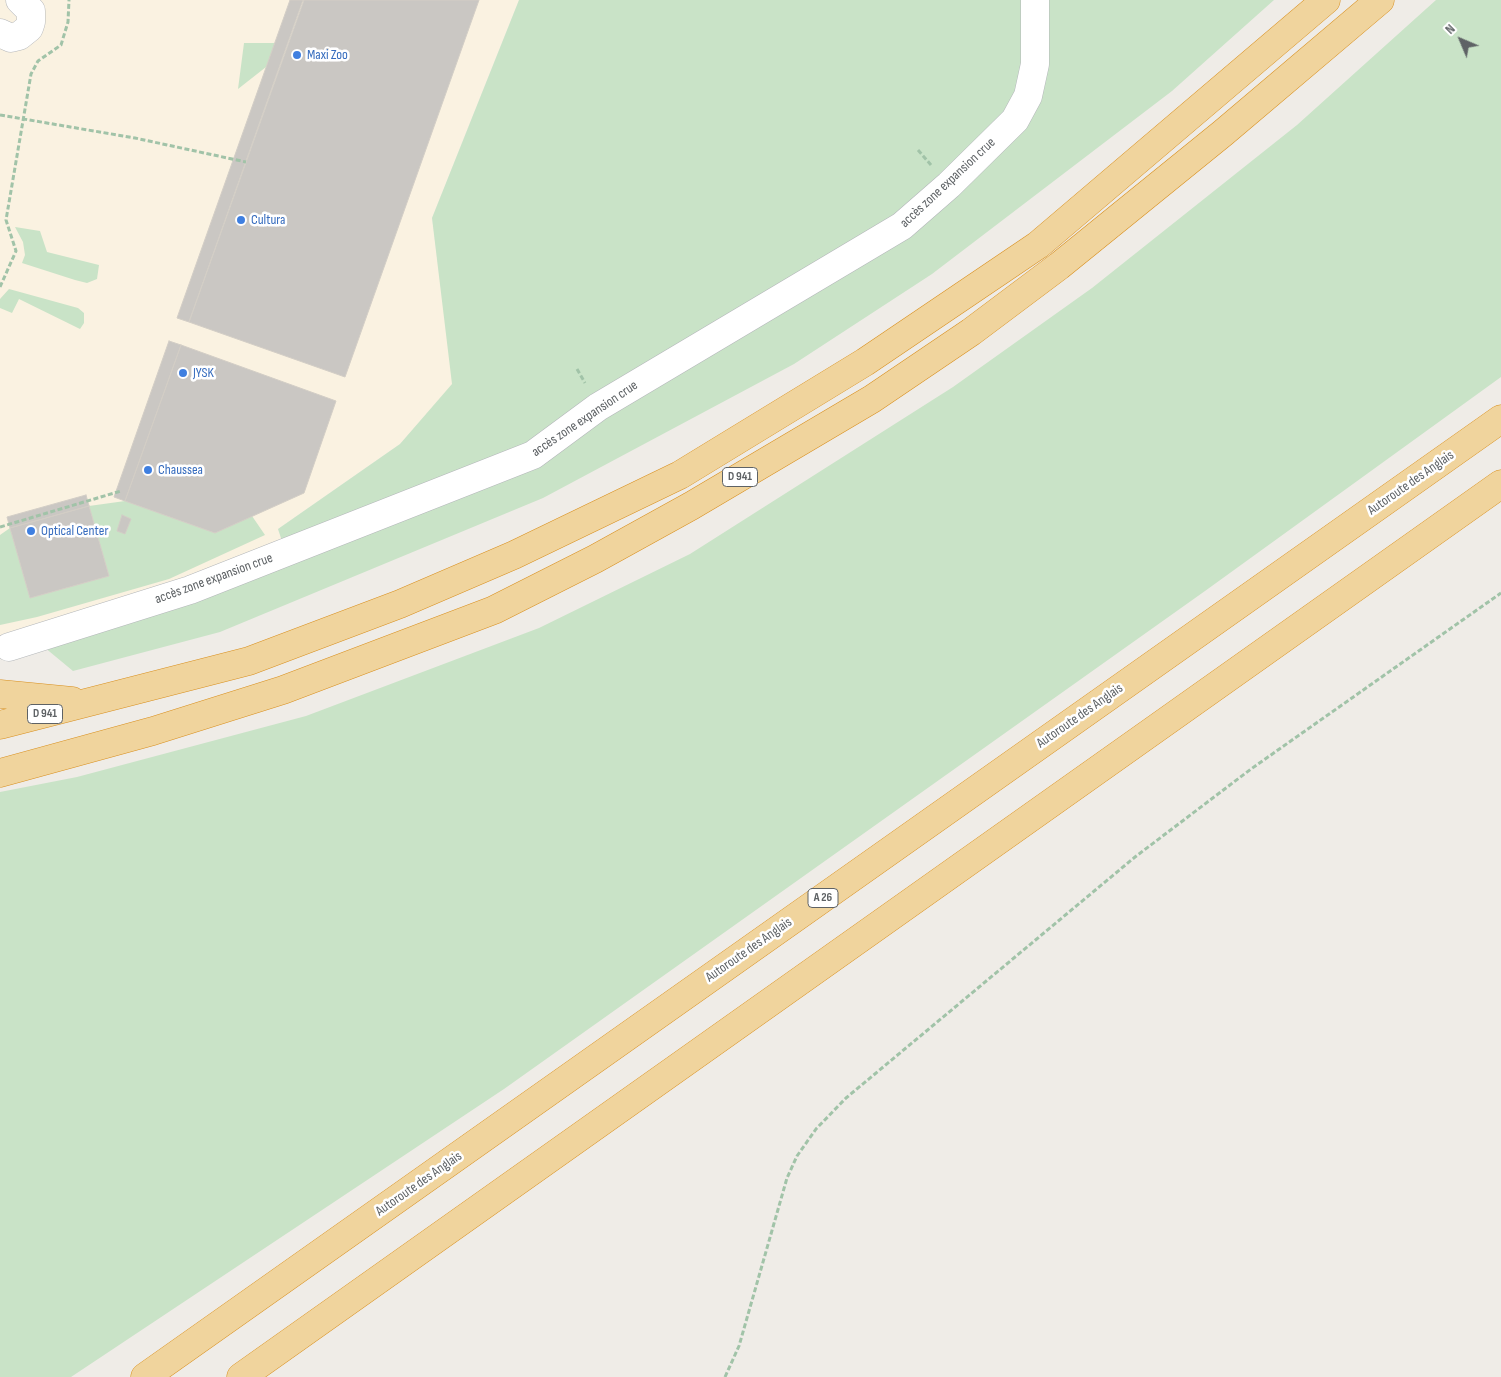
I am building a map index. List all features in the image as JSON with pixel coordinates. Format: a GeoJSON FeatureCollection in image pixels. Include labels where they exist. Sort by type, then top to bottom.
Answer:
{"type":"FeatureCollection","features":[{"type":"Feature","properties":{"kind":"highway","name":"D 941"},"geometry":{"type":"LineString","coordinates":[[0,726],[249,661],[400,604],[514,555],[680,475],[865,362],[1038,245],[1326,0]]}},
{"type":"Feature","properties":{"kind":"highway","name":"D 941"},"geometry":{"type":"LineString","coordinates":[[0,773],[154,731],[283,690],[494,610],[595,559],[691,506],[872,399],[971,332],[1060,266],[1223,133],[1380,0]]}},
{"type":"Feature","properties":{"kind":"highway","name":"Autoroute des Anglais"},"geometry":{"type":"LineString","coordinates":[[145,1377],[1501,419]]}},
{"type":"Feature","properties":{"kind":"highway"},"geometry":{"type":"LineString","coordinates":[[241,1377],[1501,484]]}},
{"type":"Feature","properties":{"kind":"highway"},"geometry":{"type":"LineString","coordinates":[[0,694],[91,702]]}},
{"type":"Feature","properties":{"kind":"street"},"geometry":{"type":"LineString","coordinates":[[4,46],[24,33],[31,22],[31,11],[20,0]]}},
{"type":"Feature","properties":{"kind":"street","name":"accès zone expansion crue"},"geometry":{"type":"LineString","coordinates":[[9,647],[190,590],[534,455],[598,407],[902,226],[949,185],[1015,120],[1028,96],[1034,64],[1035,0]]}},
{"type":"Feature","properties":{"kind":"path"},"geometry":{"type":"LineString","coordinates":[[0,287],[16,250],[6,220],[31,74],[38,61],[61,45],[68,22],[69,0]]}},
{"type":"Feature","properties":{"kind":"path"},"geometry":{"type":"LineString","coordinates":[[0,115],[135,138],[246,162]]}},
{"type":"Feature","properties":{"kind":"path"},"geometry":{"type":"LineString","coordinates":[[0,527],[121,491]]}},
{"type":"Feature","properties":{"kind":"path"},"geometry":{"type":"LineString","coordinates":[[726,1377],[739,1346],[787,1178],[797,1156],[816,1129],[846,1098],[1135,857],[1251,769],[1501,593]]}},
{"type":"Feature","properties":{"kind":"shaded area"},"geometry":{"type":"Polygon","coordinates":[[[0,0],[519,0],[432,218],[453,384],[400,444],[278,529],[289,563],[0,657],[0,0]]]}},
{"type":"Feature","properties":{"kind":"green space"},"geometry":{"type":"Polygon","coordinates":[[[519,0],[1274,0],[1172,91],[932,274],[794,364],[543,498],[220,632],[73,671],[44,647],[289,562],[278,529],[400,444],[452,384],[432,218],[519,0]]]}},
{"type":"Feature","properties":{"kind":"green space"},"geometry":{"type":"Polygon","coordinates":[[[1436,0],[1501,0],[1501,377],[1205,591],[504,1089],[71,1377],[0,1377],[0,792],[77,777],[306,716],[539,628],[690,554],[953,387],[1092,288],[1297,125],[1436,0]]]}},
{"type":"Feature","properties":{"kind":"green space"},"geometry":{"type":"Polygon","coordinates":[[[244,43],[275,43],[266,67],[238,89],[244,43]]]}},
{"type":"Feature","properties":{"kind":"green space"},"geometry":{"type":"Polygon","coordinates":[[[15,227],[40,231],[47,252],[99,265],[97,279],[87,283],[22,263],[25,255],[23,242],[15,227]]]}},
{"type":"Feature","properties":{"kind":"green space"},"geometry":{"type":"Polygon","coordinates":[[[9,289],[78,308],[84,313],[84,323],[80,329],[19,299],[12,313],[0,308],[0,299],[9,289]]]}},
{"type":"Feature","properties":{"kind":"green space"},"geometry":{"type":"Polygon","coordinates":[[[125,501],[215,533],[252,516],[265,535],[169,579],[37,617],[0,625],[0,535],[10,528],[30,598],[109,576],[89,506],[125,501]]]}},
{"type":"Feature","properties":{"kind":"building"},"geometry":{"type":"Polygon","coordinates":[[[290,0],[304,0],[189,322],[177,318],[290,0]]]}},
{"type":"Feature","properties":{"kind":"building"},"geometry":{"type":"Polygon","coordinates":[[[303,0],[479,0],[345,377],[189,322],[303,0]]]}},
{"type":"Feature","properties":{"kind":"building"},"geometry":{"type":"Polygon","coordinates":[[[169,341],[181,345],[125,501],[114,497],[169,341]]]}},
{"type":"Feature","properties":{"kind":"building"},"geometry":{"type":"Polygon","coordinates":[[[181,345],[336,401],[304,493],[215,533],[125,501],[181,345]]]}},
{"type":"Feature","properties":{"kind":"building"},"geometry":{"type":"Polygon","coordinates":[[[86,495],[89,506],[10,528],[7,517],[86,495]]]}},
{"type":"Feature","properties":{"kind":"building"},"geometry":{"type":"Polygon","coordinates":[[[89,506],[109,576],[30,598],[10,528],[89,506]]]}},
{"type":"Feature","properties":{"kind":"building"},"geometry":{"type":"Polygon","coordinates":[[[122,515],[131,519],[125,534],[117,531],[122,515]]]}},
{"type":"Feature","properties":{"kind":"place","name":"Maxi Zoo"},"geometry":{"type":"Point","coordinates":[297,55]}},
{"type":"Feature","properties":{"kind":"place","name":"Cultura"},"geometry":{"type":"Point","coordinates":[241,220]}},
{"type":"Feature","properties":{"kind":"place","name":"JYSK"},"geometry":{"type":"Point","coordinates":[183,373]}},
{"type":"Feature","properties":{"kind":"place","name":"Chaussea"},"geometry":{"type":"Point","coordinates":[148,470]}},
{"type":"Feature","properties":{"kind":"place","name":"Optical Center"},"geometry":{"type":"Point","coordinates":[31,531]}}]}
